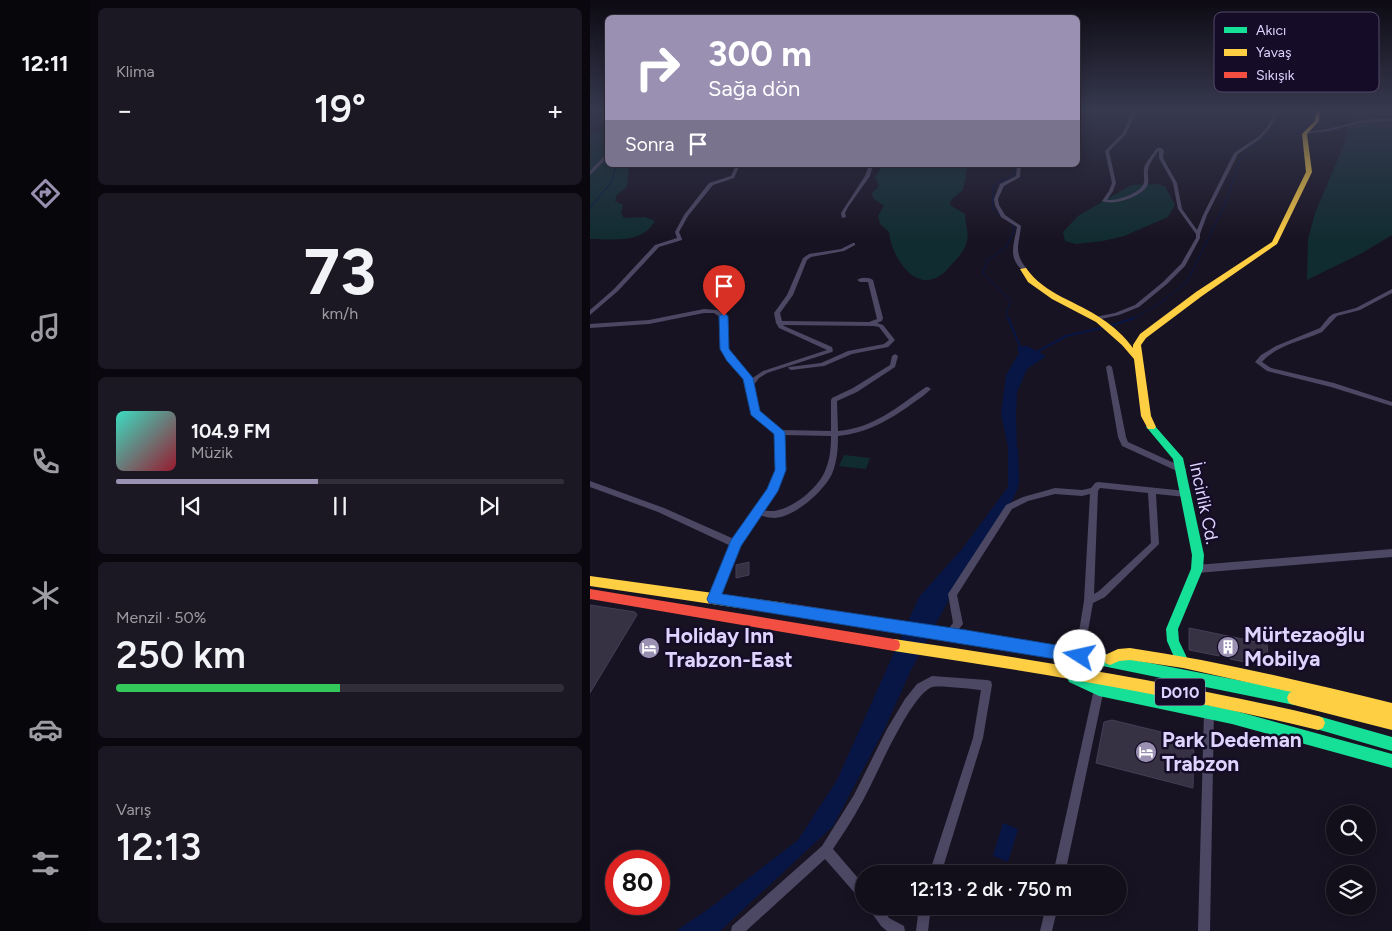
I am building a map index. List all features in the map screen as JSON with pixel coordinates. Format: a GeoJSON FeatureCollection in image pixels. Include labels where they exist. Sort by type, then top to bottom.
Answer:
{"type":"FeatureCollection","features":[{"type":"Feature","properties":{"kind":"main road"},"geometry":{"type":"LineString","coordinates":[[1138,359],[1136,345],[1143,336],[1199,294],[1275,243],[1309,172],[1307,153]]}},
{"type":"Feature","properties":{"kind":"main road"},"geometry":{"type":"LineString","coordinates":[[1024,270],[1031,280],[1055,297],[1098,319],[1138,359]]}},
{"type":"Feature","properties":{"kind":"main road","name":"İncirlik Cd."},"geometry":{"type":"LineString","coordinates":[[1138,359],[1146,416],[1150,426],[1178,458],[1182,470],[1198,555],[1197,568],[1172,629],[1173,641],[1183,662]]}},
{"type":"Feature","properties":{"kind":"main road"},"geometry":{"type":"LineString","coordinates":[[590,581],[966,636],[1213,679],[1324,703],[1392,723]]}},
{"type":"Feature","properties":{"kind":"main road","name":"D010"},"geometry":{"type":"LineString","coordinates":[[590,594],[849,638],[1057,669],[1216,699],[1392,744]]}},
{"type":"Feature","properties":{"kind":"main road"},"geometry":{"type":"LineString","coordinates":[[1107,661],[1118,655],[1130,654],[1183,662],[1282,682],[1392,710]]}},
{"type":"Feature","properties":{"kind":"main road"},"geometry":{"type":"LineString","coordinates":[[1057,669],[1099,689],[1209,712],[1314,738],[1392,761]]}},
{"type":"Feature","properties":{"kind":"street"},"geometry":{"type":"LineString","coordinates":[[1108,153],[1114,183],[1111,192],[1104,201],[1109,203],[1117,202],[1143,188],[1146,182],[1146,170],[1150,158],[1154,153]]}},
{"type":"Feature","properties":{"kind":"street"},"geometry":{"type":"LineString","coordinates":[[1162,153],[1161,158],[1175,183],[1180,209],[1198,234]]}},
{"type":"Feature","properties":{"kind":"street"},"geometry":{"type":"LineString","coordinates":[[1098,319],[1137,306],[1183,265],[1237,153]]}},
{"type":"Feature","properties":{"kind":"street"},"geometry":{"type":"LineString","coordinates":[[590,174],[605,157]]}},
{"type":"Feature","properties":{"kind":"street"},"geometry":{"type":"LineString","coordinates":[[590,313],[616,290],[657,246],[680,239],[677,232],[678,228],[704,192],[711,184],[733,177],[737,167]]}},
{"type":"Feature","properties":{"kind":"street"},"geometry":{"type":"LineString","coordinates":[[844,217],[843,213],[846,206],[868,174],[870,167]]}},
{"type":"Feature","properties":{"kind":"street"},"geometry":{"type":"LineString","coordinates":[[1019,167],[1018,177],[1002,185],[996,199],[1003,216],[1019,226],[1014,256],[1024,270]]}},
{"type":"Feature","properties":{"kind":"street"},"geometry":{"type":"LineString","coordinates":[[752,384],[765,372],[830,352],[830,348],[781,327],[777,310],[790,294],[805,259],[810,256],[842,250],[853,244]]}},
{"type":"Feature","properties":{"kind":"street"},"geometry":{"type":"LineString","coordinates":[[860,280],[870,280],[874,299],[882,318],[867,324]]}},
{"type":"Feature","properties":{"kind":"street"},"geometry":{"type":"LineString","coordinates":[[1392,291],[1357,309],[1334,315],[1325,328],[1319,332],[1300,338],[1260,358],[1258,362],[1269,370],[1332,385],[1392,404]]}},
{"type":"Feature","properties":{"kind":"street"},"geometry":{"type":"LineString","coordinates":[[590,326],[634,324],[704,310],[715,311],[724,316],[724,349],[752,384],[755,412],[770,427],[779,432],[834,433],[867,428],[928,389]]}},
{"type":"Feature","properties":{"kind":"street"},"geometry":{"type":"LineString","coordinates":[[752,384],[781,370],[822,365],[850,352],[886,346],[892,340],[881,326],[867,324],[779,323]]}},
{"type":"Feature","properties":{"kind":"street"},"geometry":{"type":"LineString","coordinates":[[758,511],[772,516],[781,514],[816,492],[826,480],[833,465],[834,400],[855,390],[893,366],[895,356]]}},
{"type":"Feature","properties":{"kind":"street"},"geometry":{"type":"LineString","coordinates":[[1110,367],[1122,437],[1125,444],[1182,470]]}},
{"type":"Feature","properties":{"kind":"street"},"geometry":{"type":"LineString","coordinates":[[713,599],[736,544],[772,491],[780,470],[779,432]]}},
{"type":"Feature","properties":{"kind":"street"},"geometry":{"type":"LineString","coordinates":[[590,484],[661,510],[736,544]]}},
{"type":"Feature","properties":{"kind":"street"},"geometry":{"type":"LineString","coordinates":[[946,633],[952,632],[958,624],[952,594],[1009,507],[1026,499],[1055,491],[1082,493],[1094,490],[1098,486],[1186,494]]}},
{"type":"Feature","properties":{"kind":"street"},"geometry":{"type":"LineString","coordinates":[[1080,656],[1089,601],[1094,490]]}},
{"type":"Feature","properties":{"kind":"street"},"geometry":{"type":"LineString","coordinates":[[1089,601],[1102,594],[1155,544],[1152,492]]}},
{"type":"Feature","properties":{"kind":"street"},"geometry":{"type":"LineString","coordinates":[[1197,568],[1392,553]]}},
{"type":"Feature","properties":{"kind":"street"},"geometry":{"type":"LineString","coordinates":[[737,931],[826,850],[858,799],[891,733],[909,703],[921,688],[932,681],[986,685],[978,738],[938,865]]}},
{"type":"Feature","properties":{"kind":"street"},"geometry":{"type":"LineString","coordinates":[[1061,865],[1099,689]]}},
{"type":"Feature","properties":{"kind":"street"},"geometry":{"type":"LineString","coordinates":[[1204,931],[1209,712]]}},
{"type":"Feature","properties":{"kind":"street"},"geometry":{"type":"LineString","coordinates":[[826,850],[855,884]]}},
{"type":"Feature","properties":{"kind":"street"},"geometry":{"type":"LineString","coordinates":[[880,915],[885,922],[899,931]]}},
{"type":"Feature","properties":{"kind":"street"},"geometry":{"type":"LineString","coordinates":[[922,931],[924,915]]}},
{"type":"Feature","properties":{"kind":"street"},"geometry":{"type":"LineString","coordinates":[[1046,931],[1050,915]]}},
{"type":"Feature","properties":{"kind":"green space"},"geometry":{"type":"Polygon","coordinates":[[[590,153],[605,153],[605,167],[630,167],[627,187],[617,195],[615,201],[623,205],[621,213],[624,218],[645,217],[655,221],[643,234],[635,237],[626,239],[590,239],[590,153]]]}},
{"type":"Feature","properties":{"kind":"green space"},"geometry":{"type":"Polygon","coordinates":[[[1340,153],[1392,153],[1392,235],[1362,253],[1307,280],[1308,239],[1315,213],[1340,153]]]}},
{"type":"Feature","properties":{"kind":"green space"},"geometry":{"type":"Polygon","coordinates":[[[882,167],[968,167],[963,190],[951,200],[950,205],[965,214],[967,241],[965,248],[959,256],[941,275],[931,280],[922,280],[913,276],[899,261],[889,232],[880,224],[878,216],[884,206],[873,198],[872,193],[879,186],[875,177],[882,167]]]}},
{"type":"Feature","properties":{"kind":"green space"},"geometry":{"type":"Polygon","coordinates":[[[1157,184],[1165,186],[1175,205],[1168,217],[1124,236],[1103,241],[1076,244],[1065,241],[1063,232],[1078,216],[1131,185],[1157,184]]]}},
{"type":"Feature","properties":{"kind":"green space"},"geometry":{"type":"Polygon","coordinates":[[[844,455],[870,458],[866,469],[839,466],[844,455]]]}},
{"type":"Feature","properties":{"kind":"water"},"geometry":{"type":"Polygon","coordinates":[[[1027,346],[1046,356],[1027,369],[1017,392],[1018,488],[1009,507],[952,594],[911,670],[884,730],[833,826],[720,931],[676,931],[707,910],[798,840],[837,780],[919,597],[962,549],[1008,487],[1008,447],[1001,414],[1006,375],[1019,353],[1017,347],[1027,346]]]}},
{"type":"Feature","properties":{"kind":"water"},"geometry":{"type":"Polygon","coordinates":[[[1003,823],[1018,829],[1008,862],[993,856],[1003,823]]]}},
{"type":"Feature","properties":{"kind":"building"},"geometry":{"type":"Polygon","coordinates":[[[749,562],[749,575],[736,578],[736,565],[749,562]]]}},
{"type":"Feature","properties":{"kind":"building"},"geometry":{"type":"Polygon","coordinates":[[[590,605],[635,612],[637,615],[590,693],[590,605]]]}},
{"type":"Feature","properties":{"kind":"building","name":"Mürtezaoğlu Mobilya"},"geometry":{"type":"Polygon","coordinates":[[[1189,628],[1267,644],[1269,667],[1230,659],[1230,656],[1219,654],[1219,656],[1189,650],[1189,628]]]}},
{"type":"Feature","properties":{"kind":"building","name":"Park Dedeman Trabzon"},"geometry":{"type":"Polygon","coordinates":[[[1112,720],[1194,740],[1193,788],[1096,763],[1104,722],[1112,720]]]}},
{"type":"Feature","properties":{"kind":"waterway"},"geometry":{"type":"LineString","coordinates":[[1134,318],[1156,306],[1187,282],[1226,202],[1240,160],[1246,153]]}},
{"type":"Feature","properties":{"kind":"waterway"},"geometry":{"type":"LineString","coordinates":[[590,208],[612,181],[616,167]]}},
{"type":"Feature","properties":{"kind":"waterway"},"geometry":{"type":"LineString","coordinates":[[1002,217],[992,208],[994,185],[1015,174],[1014,167]]}},
{"type":"Feature","properties":{"kind":"waterway"},"geometry":{"type":"LineString","coordinates":[[1009,319],[1006,313],[1011,301],[983,273],[987,261],[1006,247],[1015,229],[1012,224]]}},
{"type":"Feature","properties":{"kind":"waterway"},"geometry":{"type":"LineString","coordinates":[[1008,318],[1021,348]]}},
{"type":"Feature","properties":{"kind":"waterway"},"geometry":{"type":"LineString","coordinates":[[1110,326],[1134,318]]}},
{"type":"Feature","properties":{"kind":"waterway"},"geometry":{"type":"LineString","coordinates":[[1037,352],[1066,336],[1105,327]]}},
{"type":"Feature","properties":{"kind":"waterway"},"geometry":{"type":"LineString","coordinates":[[1017,449],[1018,484]]}},
{"type":"Feature","properties":{"kind":"traffic: fast"},"geometry":{"type":"LineString","coordinates":[[1151,427],[1178,458],[1198,555],[1197,569],[1172,629],[1173,641],[1183,662]]}},
{"type":"Feature","properties":{"kind":"traffic: fast"},"geometry":{"type":"LineString","coordinates":[[1073,654],[1294,698]]}},
{"type":"Feature","properties":{"kind":"traffic: fast"},"geometry":{"type":"LineString","coordinates":[[1074,677],[1099,689],[1232,717],[1392,761]]}},
{"type":"Feature","properties":{"kind":"traffic: fast"},"geometry":{"type":"LineString","coordinates":[[1318,723],[1392,744]]}},
{"type":"Feature","properties":{"kind":"traffic: slow"},"geometry":{"type":"LineString","coordinates":[[1138,359],[1137,345],[1143,336],[1199,294],[1275,243],[1309,172],[1307,153]]}},
{"type":"Feature","properties":{"kind":"traffic: slow"},"geometry":{"type":"LineString","coordinates":[[1024,269],[1031,280],[1055,297],[1099,320],[1125,343],[1138,359],[1146,416],[1151,427]]}},
{"type":"Feature","properties":{"kind":"traffic: slow"},"geometry":{"type":"LineString","coordinates":[[590,581],[786,609]]}},
{"type":"Feature","properties":{"kind":"traffic: slow"},"geometry":{"type":"LineString","coordinates":[[894,645],[1160,688],[1318,723]]}},
{"type":"Feature","properties":{"kind":"traffic: slow"},"geometry":{"type":"LineString","coordinates":[[1110,659],[1118,655],[1130,654],[1183,662],[1282,683],[1392,710]]}},
{"type":"Feature","properties":{"kind":"traffic: slow"},"geometry":{"type":"LineString","coordinates":[[1294,698],[1392,723]]}},
{"type":"Feature","properties":{"kind":"traffic: jam"},"geometry":{"type":"LineString","coordinates":[[590,594],[894,645]]}},
{"type":"Feature","properties":{"kind":"traffic: jam"},"geometry":{"type":"LineString","coordinates":[[786,609],[1073,654]]}},
{"type":"Feature","properties":{"kind":"place","name":"Mürtezaoğlu Mobilya"},"geometry":{"type":"Point","coordinates":[1228,647]}},
{"type":"Feature","properties":{"kind":"place","name":"Holiday Inn Trabzon-East"},"geometry":{"type":"Point","coordinates":[649,648]}},
{"type":"Feature","properties":{"kind":"place","name":"Park Dedeman Trabzon"},"geometry":{"type":"Point","coordinates":[1146,752]}},
{"type":"Feature","properties":{"kind":"route"},"geometry":{"type":"LineString","coordinates":[[724,316],[724,349],[748,378],[755,412],[770,427],[779,432],[781,462],[777,480],[772,491],[736,544],[713,599],[966,636],[1080,656]]}}]}
